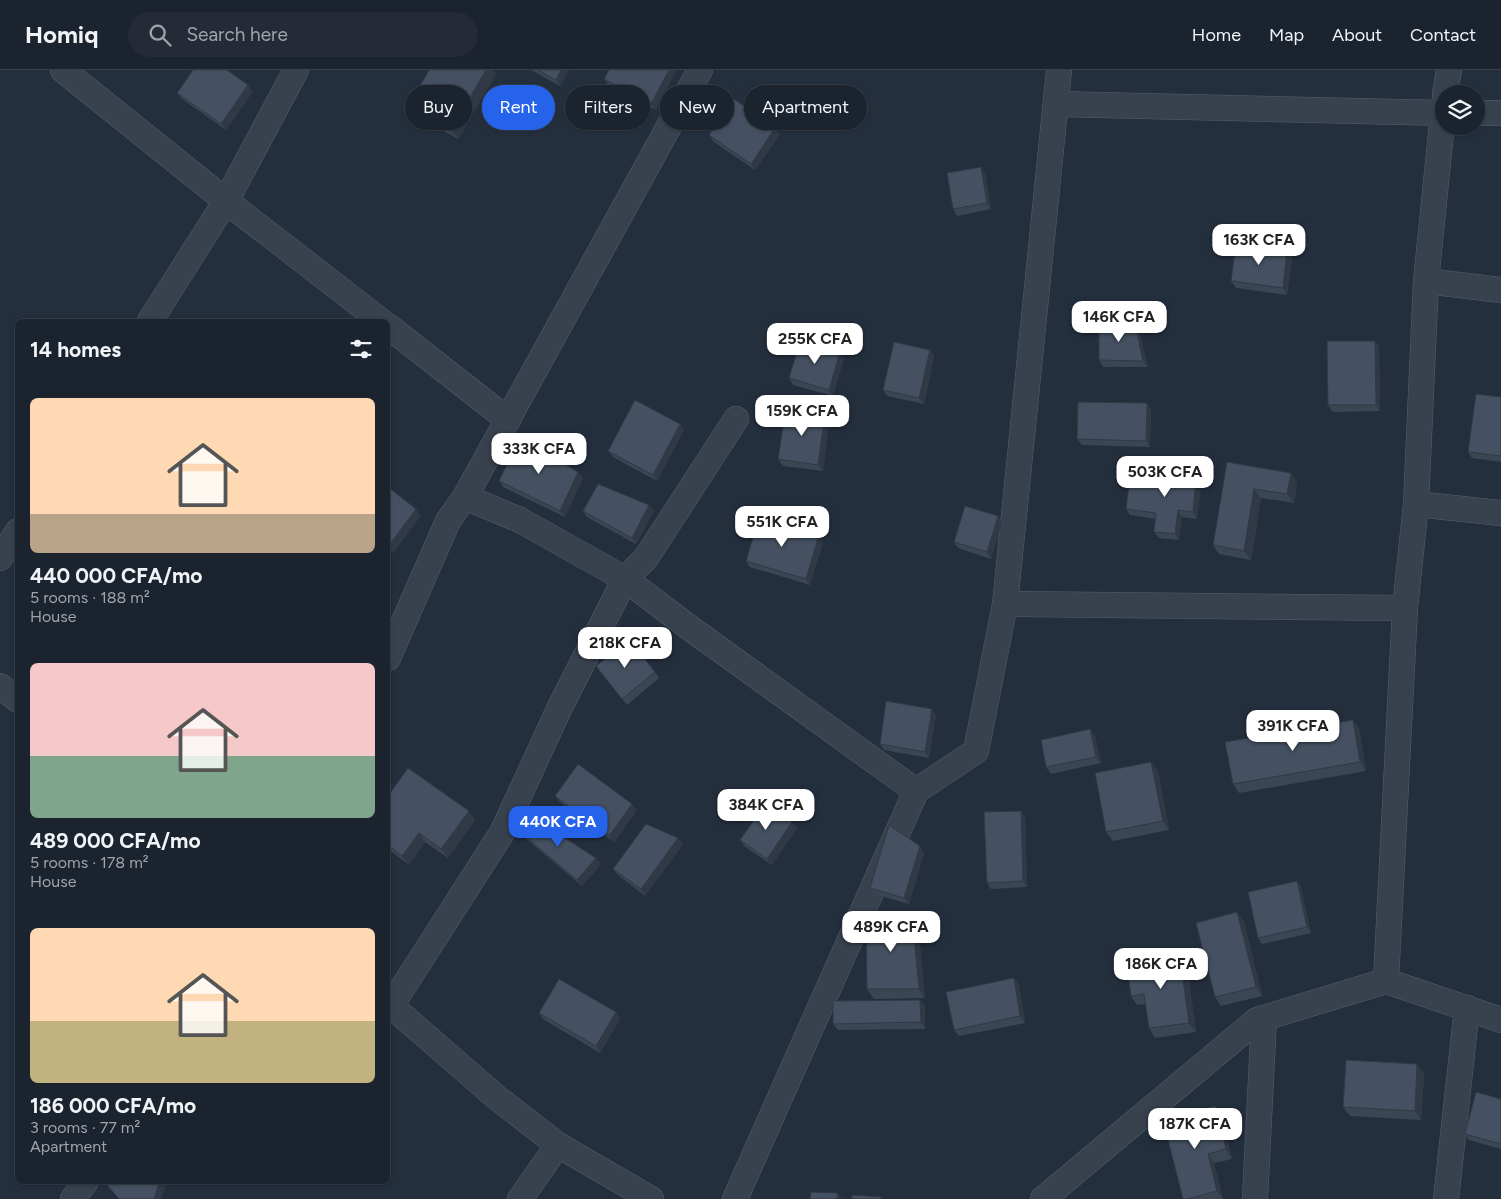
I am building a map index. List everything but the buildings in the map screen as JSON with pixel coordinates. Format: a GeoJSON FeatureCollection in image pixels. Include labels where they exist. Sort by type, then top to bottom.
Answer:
{"type":"FeatureCollection","features":[{"type":"Feature","properties":{"kind":"street"},"geometry":{"type":"LineString","coordinates":[[63,70],[226,201],[378,319]]}},
{"type":"Feature","properties":{"kind":"street"},"geometry":{"type":"LineString","coordinates":[[151,319],[226,201],[296,70]]}},
{"type":"Feature","properties":{"kind":"street"},"geometry":{"type":"LineString","coordinates":[[390,653],[448,521],[465,497],[700,70]]}},
{"type":"Feature","properties":{"kind":"street"},"geometry":{"type":"LineString","coordinates":[[736,1199],[916,791],[976,752],[1005,604],[1059,70]]}},
{"type":"Feature","properties":{"kind":"street"},"geometry":{"type":"LineString","coordinates":[[1447,85],[1449,70]]}},
{"type":"Feature","properties":{"kind":"street"},"geometry":{"type":"LineString","coordinates":[[1056,104],[1435,105]]}},
{"type":"Feature","properties":{"kind":"street"},"geometry":{"type":"LineString","coordinates":[[1485,113],[1501,113]]}},
{"type":"Feature","properties":{"kind":"street"},"geometry":{"type":"LineString","coordinates":[[1386,981],[1405,608],[1416,504],[1426,281],[1441,135]]}},
{"type":"Feature","properties":{"kind":"street"},"geometry":{"type":"LineString","coordinates":[[1426,281],[1501,290]]}},
{"type":"Feature","properties":{"kind":"street"},"geometry":{"type":"LineString","coordinates":[[390,328],[508,420]]}},
{"type":"Feature","properties":{"kind":"street"},"geometry":{"type":"LineString","coordinates":[[390,1003],[503,831],[559,709],[625,579],[646,558],[736,419]]}},
{"type":"Feature","properties":{"kind":"street"},"geometry":{"type":"LineString","coordinates":[[465,497],[520,520],[625,579],[916,791]]}},
{"type":"Feature","properties":{"kind":"street"},"geometry":{"type":"LineString","coordinates":[[1416,504],[1501,513]]}},
{"type":"Feature","properties":{"kind":"street"},"geometry":{"type":"LineString","coordinates":[[0,558],[15,536]]}},
{"type":"Feature","properties":{"kind":"street"},"geometry":{"type":"LineString","coordinates":[[1005,604],[1405,608]]}},
{"type":"Feature","properties":{"kind":"street"},"geometry":{"type":"LineString","coordinates":[[0,686],[15,698]]}},
{"type":"Feature","properties":{"kind":"street"},"geometry":{"type":"LineString","coordinates":[[1043,1199],[1257,1020],[1386,981],[1501,1020]]}},
{"type":"Feature","properties":{"kind":"street"},"geometry":{"type":"LineString","coordinates":[[390,1006],[496,1097],[558,1145],[651,1199]]}},
{"type":"Feature","properties":{"kind":"street"},"geometry":{"type":"LineString","coordinates":[[1446,1199],[1467,1008]]}},
{"type":"Feature","properties":{"kind":"street"},"geometry":{"type":"LineString","coordinates":[[1255,1199],[1264,1018]]}},
{"type":"Feature","properties":{"kind":"street"},"geometry":{"type":"LineString","coordinates":[[520,1199],[558,1145]]}},
{"type":"Feature","properties":{"kind":"street"},"geometry":{"type":"LineString","coordinates":[[73,1199],[84,1184]]}}]}
